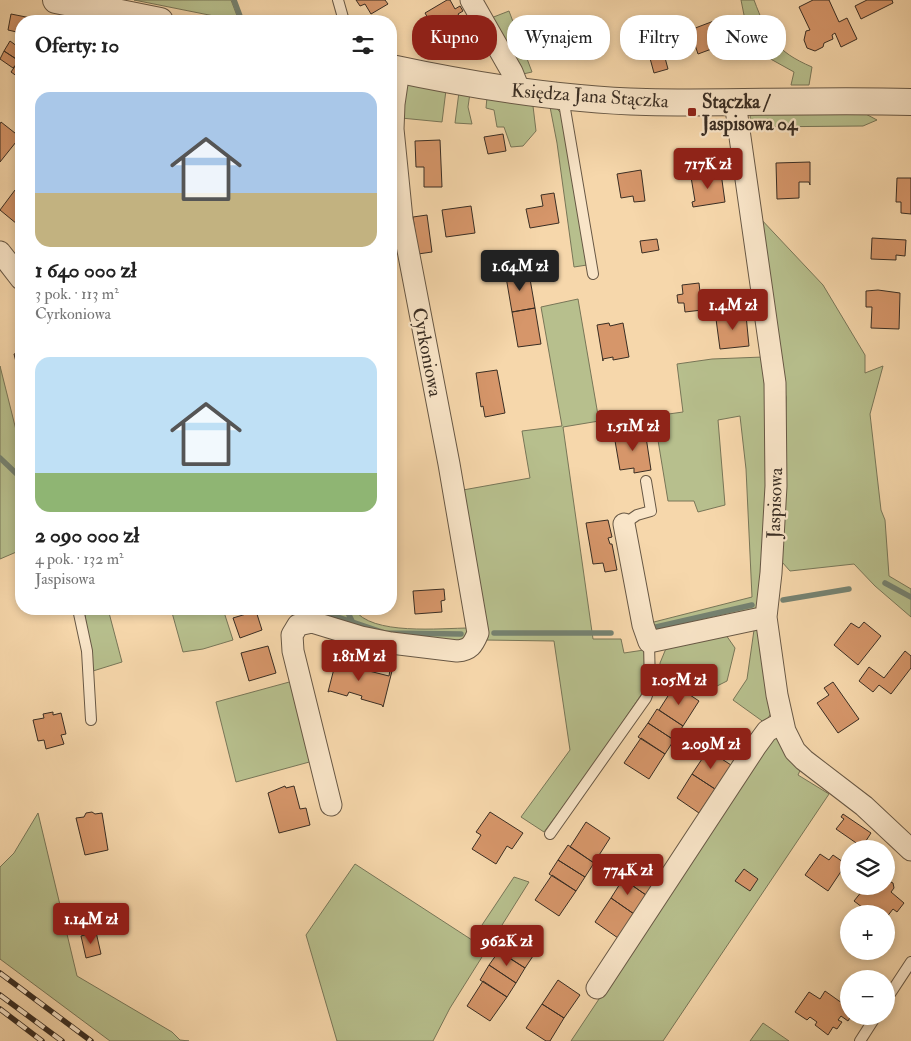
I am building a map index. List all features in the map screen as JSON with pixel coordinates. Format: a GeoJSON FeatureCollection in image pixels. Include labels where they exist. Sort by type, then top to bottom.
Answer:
{"type":"FeatureCollection","features":[{"type":"Feature","properties":{"kind":"street"},"geometry":{"type":"LineString","coordinates":[[56,0],[130,15]]}},
{"type":"Feature","properties":{"kind":"street"},"geometry":{"type":"LineString","coordinates":[[471,0],[512,72],[520,92]]}},
{"type":"Feature","properties":{"kind":"street","name":"Księdza Jana Stączka"},"geometry":{"type":"LineString","coordinates":[[397,69],[520,92],[647,102],[911,102]]}},
{"type":"Feature","properties":{"kind":"street","name":"Jaspisowa"},"geometry":{"type":"LineString","coordinates":[[736,102],[775,383],[776,486],[766,617],[777,695],[783,722],[795,752],[864,806],[911,850]]}},
{"type":"Feature","properties":{"kind":"street","name":"Cyrkoniowa"},"geometry":{"type":"LineString","coordinates":[[332,805],[293,651],[292,635],[298,625],[312,622],[361,637],[391,643],[457,651],[466,650],[474,643],[478,633],[449,464],[402,219],[397,174]]}},
{"type":"Feature","properties":{"kind":"street"},"geometry":{"type":"LineString","coordinates":[[0,252],[15,271]]}},
{"type":"Feature","properties":{"kind":"street"},"geometry":{"type":"LineString","coordinates":[[624,524],[643,625],[649,642],[766,617]]}},
{"type":"Feature","properties":{"kind":"street"},"geometry":{"type":"LineString","coordinates":[[597,988],[756,746],[767,731],[783,722]]}},
{"type":"Feature","properties":{"kind":"lane"},"geometry":{"type":"LineString","coordinates":[[338,0],[342,15]]}},
{"type":"Feature","properties":{"kind":"lane"},"geometry":{"type":"LineString","coordinates":[[563,96],[593,274]]}},
{"type":"Feature","properties":{"kind":"lane"},"geometry":{"type":"LineString","coordinates":[[624,524],[637,514],[651,511],[646,481]]}},
{"type":"Feature","properties":{"kind":"lane"},"geometry":{"type":"LineString","coordinates":[[79,615],[87,650],[91,720]]}},
{"type":"Feature","properties":{"kind":"lane"},"geometry":{"type":"LineString","coordinates":[[550,834],[646,698],[650,687],[649,642]]}},
{"type":"Feature","properties":{"kind":"lane"},"geometry":{"type":"LineString","coordinates":[[895,986],[911,962]]}},
{"type":"Feature","properties":{"kind":"lane"},"geometry":{"type":"LineString","coordinates":[[860,1041],[870,1025]]}},
{"type":"Feature","properties":{"kind":"green space"},"geometry":{"type":"Polygon","coordinates":[[[134,0],[231,0],[237,15],[209,15],[134,0]]]}},
{"type":"Feature","properties":{"kind":"green space"},"geometry":{"type":"Polygon","coordinates":[[[741,0],[754,0],[760,15],[744,15],[741,0]]]}},
{"type":"Feature","properties":{"kind":"green space"},"geometry":{"type":"Polygon","coordinates":[[[509,11],[511,15],[507,15],[507,46],[497,28],[497,16],[509,11]]]}},
{"type":"Feature","properties":{"kind":"green space"},"geometry":{"type":"Polygon","coordinates":[[[786,53],[812,67],[809,85],[791,85],[794,72],[772,60],[786,60],[786,53]]]}},
{"type":"Feature","properties":{"kind":"green space"},"geometry":{"type":"Polygon","coordinates":[[[515,60],[527,60],[532,72],[523,74],[515,60]]]}},
{"type":"Feature","properties":{"kind":"green space"},"geometry":{"type":"Polygon","coordinates":[[[415,84],[446,90],[442,122],[401,118],[405,85],[415,84]]]}},
{"type":"Feature","properties":{"kind":"green space"},"geometry":{"type":"Polygon","coordinates":[[[459,92],[470,93],[468,107],[472,124],[455,123],[459,92]]]}},
{"type":"Feature","properties":{"kind":"green space"},"geometry":{"type":"Polygon","coordinates":[[[487,97],[533,106],[536,131],[523,146],[511,147],[504,127],[497,127],[494,110],[486,108],[487,97]]]}},
{"type":"Feature","properties":{"kind":"green space"},"geometry":{"type":"Polygon","coordinates":[[[550,107],[555,107],[562,114],[587,265],[574,267],[557,143],[550,107]]]}},
{"type":"Feature","properties":{"kind":"green space"},"geometry":{"type":"Polygon","coordinates":[[[862,112],[877,120],[863,126],[751,127],[750,114],[862,112]]]}},
{"type":"Feature","properties":{"kind":"green space"},"geometry":{"type":"Polygon","coordinates":[[[759,217],[823,285],[865,355],[865,373],[883,366],[870,414],[881,510],[885,520],[889,576],[911,589],[911,617],[875,586],[854,564],[790,571],[782,562],[786,397],[780,372],[759,217]]]}},
{"type":"Feature","properties":{"kind":"green space"},"geometry":{"type":"Polygon","coordinates":[[[578,299],[599,421],[563,427],[593,639],[621,639],[624,653],[644,650],[645,689],[588,773],[544,832],[521,817],[570,750],[554,641],[484,640],[463,490],[530,478],[522,431],[562,426],[541,307],[578,299]]]}},
{"type":"Feature","properties":{"kind":"green space"},"geometry":{"type":"Polygon","coordinates":[[[763,357],[770,491],[760,600],[754,613],[654,633],[650,623],[752,597],[746,469],[740,416],[718,420],[725,505],[698,512],[694,501],[668,501],[654,416],[683,412],[677,364],[712,359],[763,357]]]}},
{"type":"Feature","properties":{"kind":"green space"},"geometry":{"type":"Polygon","coordinates":[[[0,366],[15,426],[15,553],[0,559],[0,366]]]}},
{"type":"Feature","properties":{"kind":"green space"},"geometry":{"type":"Polygon","coordinates":[[[85,615],[110,615],[122,662],[93,671],[85,615]]]}},
{"type":"Feature","properties":{"kind":"green space"},"geometry":{"type":"Polygon","coordinates":[[[173,615],[225,615],[233,640],[203,649],[183,652],[173,615]]]}},
{"type":"Feature","properties":{"kind":"green space"},"geometry":{"type":"Polygon","coordinates":[[[300,615],[360,615],[375,623],[408,629],[470,628],[471,637],[447,644],[300,615]]]}},
{"type":"Feature","properties":{"kind":"green space"},"geometry":{"type":"Polygon","coordinates":[[[761,627],[773,710],[765,723],[733,700],[747,679],[754,630],[761,627]]]}},
{"type":"Feature","properties":{"kind":"green space"},"geometry":{"type":"Polygon","coordinates":[[[726,635],[735,648],[727,681],[711,689],[674,672],[660,680],[660,663],[667,646],[726,635]]]}},
{"type":"Feature","properties":{"kind":"green space"},"geometry":{"type":"Polygon","coordinates":[[[293,681],[313,761],[236,782],[216,702],[293,681]]]}},
{"type":"Feature","properties":{"kind":"green space"},"geometry":{"type":"Polygon","coordinates":[[[777,732],[802,766],[798,775],[829,794],[663,1041],[571,1041],[777,732]]]}},
{"type":"Feature","properties":{"kind":"green space"},"geometry":{"type":"Polygon","coordinates":[[[38,813],[77,976],[172,1032],[180,1040],[189,1041],[110,1041],[0,959],[0,867],[14,853],[38,813]]]}},
{"type":"Feature","properties":{"kind":"green space"},"geometry":{"type":"Polygon","coordinates":[[[355,864],[472,940],[514,877],[529,882],[450,1008],[433,1041],[337,1041],[306,935],[355,864]]]}},
{"type":"Feature","properties":{"kind":"green space"},"geometry":{"type":"Polygon","coordinates":[[[763,1023],[789,1041],[750,1041],[763,1023]]]}},
{"type":"Feature","properties":{"kind":"building"},"geometry":{"type":"Polygon","coordinates":[[[356,0],[385,0],[388,4],[371,14],[365,4],[360,6],[356,0]]]}},
{"type":"Feature","properties":{"kind":"building"},"geometry":{"type":"Polygon","coordinates":[[[447,0],[450,0],[455,9],[460,6],[463,11],[459,15],[426,15],[425,13],[447,0]]]}},
{"type":"Feature","properties":{"kind":"building"},"geometry":{"type":"Polygon","coordinates":[[[813,0],[829,0],[839,22],[847,18],[857,39],[841,47],[835,33],[832,35],[833,39],[824,43],[823,47],[815,51],[807,48],[804,40],[806,31],[810,30],[799,7],[813,0]]]}},
{"type":"Feature","properties":{"kind":"building"},"geometry":{"type":"Polygon","coordinates":[[[867,0],[892,0],[893,3],[861,19],[855,6],[867,0]]]}},
{"type":"Feature","properties":{"kind":"building"},"geometry":{"type":"Polygon","coordinates":[[[11,14],[16,15],[15,32],[8,30],[11,14]]]}},
{"type":"Feature","properties":{"kind":"building"},"geometry":{"type":"Polygon","coordinates":[[[707,24],[707,51],[698,54],[697,51],[697,27],[707,24]]]}},
{"type":"Feature","properties":{"kind":"building"},"geometry":{"type":"Polygon","coordinates":[[[10,41],[15,45],[15,58],[4,51],[10,41]]]}},
{"type":"Feature","properties":{"kind":"building"},"geometry":{"type":"Polygon","coordinates":[[[4,51],[15,58],[15,66],[13,68],[0,59],[4,51]]]}},
{"type":"Feature","properties":{"kind":"building"},"geometry":{"type":"Polygon","coordinates":[[[650,60],[666,60],[668,69],[654,73],[650,60]]]}},
{"type":"Feature","properties":{"kind":"building"},"geometry":{"type":"Polygon","coordinates":[[[15,66],[15,75],[11,72],[15,66]]]}},
{"type":"Feature","properties":{"kind":"building"},"geometry":{"type":"Polygon","coordinates":[[[1,122],[15,133],[15,143],[0,162],[1,122]]]}},
{"type":"Feature","properties":{"kind":"building"},"geometry":{"type":"Polygon","coordinates":[[[503,134],[506,151],[488,154],[484,137],[503,134]]]}},
{"type":"Feature","properties":{"kind":"building"},"geometry":{"type":"Polygon","coordinates":[[[440,140],[442,187],[424,187],[424,167],[416,167],[415,141],[440,140]]]}},
{"type":"Feature","properties":{"kind":"building"},"geometry":{"type":"Polygon","coordinates":[[[810,162],[810,185],[809,182],[799,182],[799,198],[777,199],[776,163],[810,162]]]}},
{"type":"Feature","properties":{"kind":"building"},"geometry":{"type":"Polygon","coordinates":[[[641,170],[645,201],[634,202],[633,196],[621,198],[617,174],[641,170]]]}},
{"type":"Feature","properties":{"kind":"building"},"geometry":{"type":"Polygon","coordinates":[[[721,173],[725,202],[693,207],[692,202],[695,201],[691,177],[721,173]]]}},
{"type":"Feature","properties":{"kind":"building"},"geometry":{"type":"Polygon","coordinates":[[[897,178],[911,178],[911,214],[901,213],[901,202],[896,202],[897,178]]]}},
{"type":"Feature","properties":{"kind":"building"},"geometry":{"type":"Polygon","coordinates":[[[15,190],[15,222],[0,210],[15,190]]]}},
{"type":"Feature","properties":{"kind":"building"},"geometry":{"type":"Polygon","coordinates":[[[554,193],[559,223],[530,228],[526,209],[543,206],[541,195],[554,193]]]}},
{"type":"Feature","properties":{"kind":"building"},"geometry":{"type":"Polygon","coordinates":[[[471,206],[475,233],[446,237],[442,210],[471,206]]]}},
{"type":"Feature","properties":{"kind":"building"},"geometry":{"type":"Polygon","coordinates":[[[427,215],[432,252],[418,254],[413,217],[427,215]]]}},
{"type":"Feature","properties":{"kind":"building"},"geometry":{"type":"Polygon","coordinates":[[[872,238],[906,240],[905,256],[896,255],[896,260],[871,259],[872,238]]]}},
{"type":"Feature","properties":{"kind":"building"},"geometry":{"type":"Polygon","coordinates":[[[657,239],[659,250],[642,253],[640,241],[657,239]]]}},
{"type":"Feature","properties":{"kind":"building"},"geometry":{"type":"Polygon","coordinates":[[[529,273],[535,308],[512,312],[506,277],[529,273]]]}},
{"type":"Feature","properties":{"kind":"building"},"geometry":{"type":"Polygon","coordinates":[[[699,283],[702,310],[685,312],[684,303],[678,303],[677,295],[683,294],[682,285],[699,283]]]}},
{"type":"Feature","properties":{"kind":"building"},"geometry":{"type":"Polygon","coordinates":[[[878,290],[900,293],[899,329],[871,328],[872,307],[866,307],[866,291],[878,290]]]}},
{"type":"Feature","properties":{"kind":"building"},"geometry":{"type":"Polygon","coordinates":[[[535,308],[541,344],[518,347],[512,312],[535,308]]]}},
{"type":"Feature","properties":{"kind":"building"},"geometry":{"type":"Polygon","coordinates":[[[735,311],[736,317],[746,315],[749,346],[720,349],[716,319],[729,317],[728,312],[735,311]]]}},
{"type":"Feature","properties":{"kind":"building"},"geometry":{"type":"Polygon","coordinates":[[[609,323],[610,326],[623,323],[629,357],[613,360],[613,357],[603,359],[603,361],[597,325],[609,323]]]}},
{"type":"Feature","properties":{"kind":"building"},"geometry":{"type":"Polygon","coordinates":[[[497,370],[505,413],[485,417],[483,406],[481,407],[476,373],[497,370]]]}},
{"type":"Feature","properties":{"kind":"building"},"geometry":{"type":"Polygon","coordinates":[[[637,430],[638,439],[646,437],[651,470],[634,473],[634,468],[620,470],[614,435],[637,430]]]}},
{"type":"Feature","properties":{"kind":"building"},"geometry":{"type":"Polygon","coordinates":[[[608,520],[612,537],[608,538],[610,544],[612,544],[617,570],[605,572],[603,563],[593,564],[586,523],[608,520]]]}},
{"type":"Feature","properties":{"kind":"building"},"geometry":{"type":"Polygon","coordinates":[[[444,589],[445,600],[441,601],[442,612],[415,614],[413,591],[444,589]]]}},
{"type":"Feature","properties":{"kind":"building"},"geometry":{"type":"Polygon","coordinates":[[[243,615],[257,615],[262,630],[240,638],[233,618],[243,615]]]}},
{"type":"Feature","properties":{"kind":"building"},"geometry":{"type":"Polygon","coordinates":[[[864,622],[881,636],[858,665],[834,645],[851,623],[859,628],[864,622]]]}},
{"type":"Feature","properties":{"kind":"building"},"geometry":{"type":"Polygon","coordinates":[[[268,646],[276,673],[249,681],[241,653],[268,646]]]}},
{"type":"Feature","properties":{"kind":"building"},"geometry":{"type":"Polygon","coordinates":[[[905,651],[911,656],[911,668],[891,694],[879,685],[873,692],[859,681],[869,667],[884,678],[905,651]]]}},
{"type":"Feature","properties":{"kind":"building"},"geometry":{"type":"Polygon","coordinates":[[[337,657],[338,659],[370,667],[369,671],[389,676],[390,670],[392,671],[383,707],[382,705],[361,699],[362,696],[349,692],[347,696],[328,692],[337,657]]]}},
{"type":"Feature","properties":{"kind":"building"},"geometry":{"type":"Polygon","coordinates":[[[833,682],[859,719],[838,733],[817,703],[829,695],[824,688],[833,682]]]}},
{"type":"Feature","properties":{"kind":"building"},"geometry":{"type":"Polygon","coordinates":[[[675,685],[699,701],[683,726],[659,710],[675,685]]]}},
{"type":"Feature","properties":{"kind":"building"},"geometry":{"type":"Polygon","coordinates":[[[657,709],[683,726],[674,740],[648,723],[657,709]]]}},
{"type":"Feature","properties":{"kind":"building"},"geometry":{"type":"Polygon","coordinates":[[[53,712],[53,715],[61,713],[66,734],[61,735],[64,744],[46,749],[44,740],[38,741],[33,720],[44,718],[43,714],[53,712]]]}},
{"type":"Feature","properties":{"kind":"building"},"geometry":{"type":"Polygon","coordinates":[[[648,723],[674,740],[665,754],[638,737],[648,723]]]}},
{"type":"Feature","properties":{"kind":"building"},"geometry":{"type":"Polygon","coordinates":[[[641,738],[665,754],[649,779],[624,763],[641,738]]]}},
{"type":"Feature","properties":{"kind":"building"},"geometry":{"type":"Polygon","coordinates":[[[708,750],[731,765],[715,789],[692,774],[708,750]]]}},
{"type":"Feature","properties":{"kind":"building"},"geometry":{"type":"Polygon","coordinates":[[[692,774],[715,789],[699,813],[677,798],[692,774]]]}},
{"type":"Feature","properties":{"kind":"building"},"geometry":{"type":"Polygon","coordinates":[[[285,786],[286,788],[294,786],[300,809],[306,808],[310,825],[279,833],[268,793],[285,786]]]}},
{"type":"Feature","properties":{"kind":"building"},"geometry":{"type":"Polygon","coordinates":[[[92,812],[95,814],[102,813],[108,850],[85,855],[76,818],[84,817],[86,813],[92,812]]]}},
{"type":"Feature","properties":{"kind":"building"},"geometry":{"type":"Polygon","coordinates":[[[490,812],[523,833],[512,849],[507,846],[496,864],[472,849],[481,835],[476,832],[490,812]]]}},
{"type":"Feature","properties":{"kind":"building"},"geometry":{"type":"Polygon","coordinates":[[[843,814],[871,833],[866,840],[852,840],[836,829],[844,819],[841,817],[843,814]]]}},
{"type":"Feature","properties":{"kind":"building"},"geometry":{"type":"Polygon","coordinates":[[[586,822],[610,838],[594,863],[570,847],[586,822]]]}},
{"type":"Feature","properties":{"kind":"building"},"geometry":{"type":"Polygon","coordinates":[[[568,845],[594,863],[585,877],[558,860],[568,845]]]}},
{"type":"Feature","properties":{"kind":"building"},"geometry":{"type":"Polygon","coordinates":[[[820,854],[829,860],[833,855],[840,860],[840,873],[828,891],[805,875],[820,854]]]}},
{"type":"Feature","properties":{"kind":"building"},"geometry":{"type":"Polygon","coordinates":[[[639,855],[662,870],[646,895],[623,879],[639,855]]]}},
{"type":"Feature","properties":{"kind":"building"},"geometry":{"type":"Polygon","coordinates":[[[558,860],[585,877],[576,891],[549,874],[558,860]]]}},
{"type":"Feature","properties":{"kind":"building"},"geometry":{"type":"Polygon","coordinates":[[[744,869],[758,879],[750,891],[735,881],[744,869]]]}},
{"type":"Feature","properties":{"kind":"building"},"geometry":{"type":"Polygon","coordinates":[[[552,875],[576,891],[559,916],[535,900],[552,875]]]}},
{"type":"Feature","properties":{"kind":"building"},"geometry":{"type":"Polygon","coordinates":[[[623,879],[646,895],[634,914],[611,898],[623,879]]]}},
{"type":"Feature","properties":{"kind":"building"},"geometry":{"type":"Polygon","coordinates":[[[859,895],[895,895],[904,903],[897,912],[895,910],[895,905],[859,905],[854,901],[859,895]]]}},
{"type":"Feature","properties":{"kind":"building"},"geometry":{"type":"Polygon","coordinates":[[[611,898],[634,914],[618,938],[595,922],[611,898]]]}},
{"type":"Feature","properties":{"kind":"building"},"geometry":{"type":"Polygon","coordinates":[[[517,928],[541,944],[525,968],[501,953],[517,928]]]}},
{"type":"Feature","properties":{"kind":"building"},"geometry":{"type":"Polygon","coordinates":[[[96,932],[101,954],[86,958],[81,936],[96,932]]]}},
{"type":"Feature","properties":{"kind":"building"},"geometry":{"type":"Polygon","coordinates":[[[499,951],[525,968],[516,983],[489,965],[499,951]]]}},
{"type":"Feature","properties":{"kind":"building"},"geometry":{"type":"Polygon","coordinates":[[[489,965],[516,983],[507,997],[480,980],[489,965]]]}},
{"type":"Feature","properties":{"kind":"building"},"geometry":{"type":"Polygon","coordinates":[[[558,980],[580,995],[564,1018],[542,1004],[558,980]]]}},
{"type":"Feature","properties":{"kind":"building"},"geometry":{"type":"Polygon","coordinates":[[[483,981],[507,997],[490,1021],[467,1006],[483,981]]]}},
{"type":"Feature","properties":{"kind":"building"},"geometry":{"type":"Polygon","coordinates":[[[825,991],[840,1002],[840,1017],[838,1020],[840,1025],[837,1029],[833,1027],[828,1035],[815,1025],[817,1022],[810,1017],[807,1020],[795,1012],[809,992],[820,999],[825,991]]]}},
{"type":"Feature","properties":{"kind":"building"},"geometry":{"type":"Polygon","coordinates":[[[542,1004],[564,1018],[550,1041],[546,1041],[526,1028],[542,1004]]]}},
{"type":"Feature","properties":{"kind":"waterway"},"geometry":{"type":"LineString","coordinates":[[234,0],[240,15]]}},
{"type":"Feature","properties":{"kind":"waterway"},"geometry":{"type":"LineString","coordinates":[[0,458],[15,472]]}},
{"type":"Feature","properties":{"kind":"waterway"},"geometry":{"type":"LineString","coordinates":[[885,583],[911,597]]}},
{"type":"Feature","properties":{"kind":"waterway"},"geometry":{"type":"LineString","coordinates":[[783,600],[849,589]]}},
{"type":"Feature","properties":{"kind":"waterway"},"geometry":{"type":"LineString","coordinates":[[656,627],[752,605]]}},
{"type":"Feature","properties":{"kind":"waterway"},"geometry":{"type":"LineString","coordinates":[[332,615],[385,633],[461,634]]}},
{"type":"Feature","properties":{"kind":"waterway"},"geometry":{"type":"LineString","coordinates":[[349,615],[352,621]]}},
{"type":"Feature","properties":{"kind":"waterway"},"geometry":{"type":"LineString","coordinates":[[494,633],[611,633]]}},
{"type":"Feature","properties":{"kind":"railway"},"geometry":{"type":"LineString","coordinates":[[0,973],[91,1041]]}},
{"type":"Feature","properties":{"kind":"railway"},"geometry":{"type":"LineString","coordinates":[[0,995],[62,1041]]}},
{"type":"Feature","properties":{"kind":"railway"},"geometry":{"type":"LineString","coordinates":[[0,1009],[42,1041]]}},
{"type":"Feature","properties":{"kind":"place","name":"Stączka / Jaspisowa 04"},"geometry":{"type":"Point","coordinates":[692,112]}}]}
